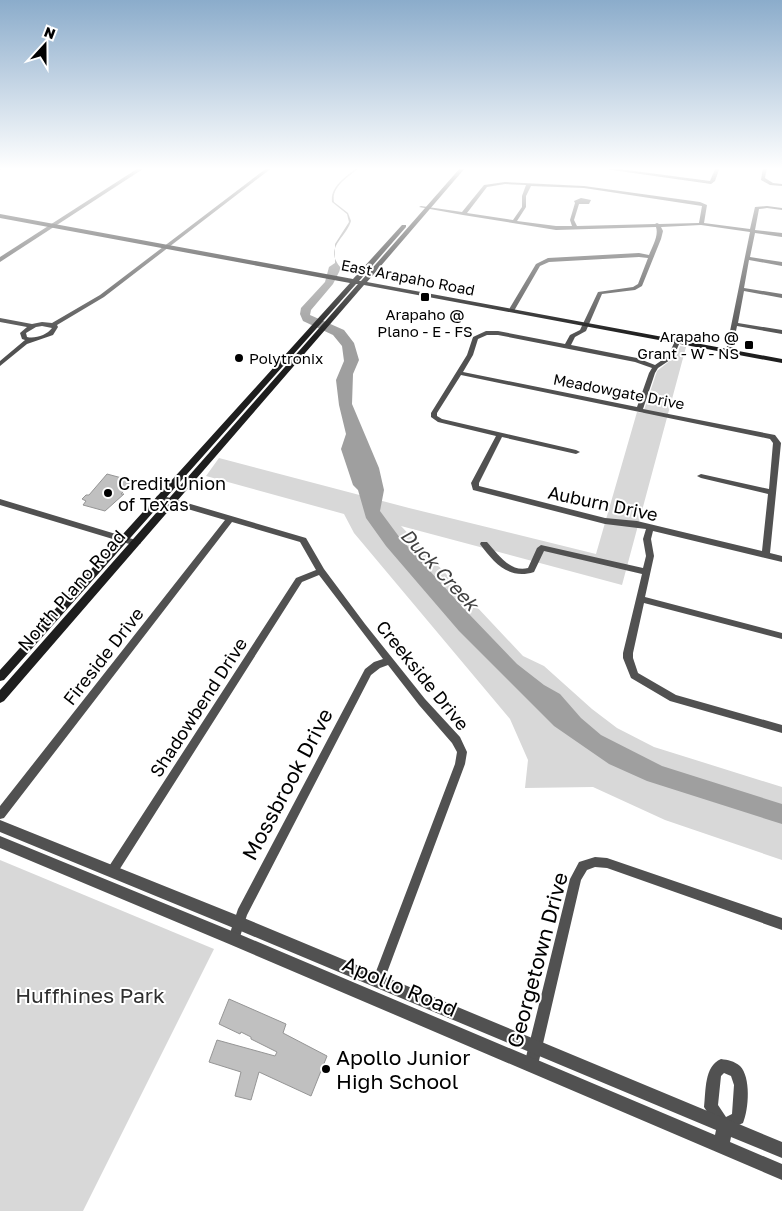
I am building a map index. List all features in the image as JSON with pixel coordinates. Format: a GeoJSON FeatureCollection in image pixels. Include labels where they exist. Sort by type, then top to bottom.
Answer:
{"type":"FeatureCollection","features":[{"type":"Feature","properties":{"kind":"main road","name":"East Arapaho Road"},"geometry":{"type":"LineString","coordinates":[[51,224],[114,232],[170,245]]}},
{"type":"Feature","properties":{"kind":"main road","name":"East Arapaho Road"},"geometry":{"type":"LineString","coordinates":[[54,224],[89,233],[170,245],[586,321],[637,328],[782,361]]}},
{"type":"Feature","properties":{"kind":"main road","name":"North Plano Road"},"geometry":{"type":"LineString","coordinates":[[0,698],[214,454],[316,330],[321,319],[351,278],[407,224]]}},
{"type":"Feature","properties":{"kind":"main road","name":"North Plano Road"},"geometry":{"type":"LineString","coordinates":[[0,677],[202,451],[316,330],[328,322],[366,280],[411,224]]}},
{"type":"Feature","properties":{"kind":"main road"},"geometry":{"type":"LineString","coordinates":[[89,233],[114,232]]}},
{"type":"Feature","properties":{"kind":"main road","name":"East Arapaho Road"},"geometry":{"type":"LineString","coordinates":[[586,321],[677,342],[782,354]]}},
{"type":"Feature","properties":{"kind":"main road"},"geometry":{"type":"LineString","coordinates":[[637,328],[647,336]]}},
{"type":"Feature","properties":{"kind":"main road"},"geometry":{"type":"LineString","coordinates":[[202,451],[214,454]]}},
{"type":"Feature","properties":{"kind":"main road"},"geometry":{"type":"LineString","coordinates":[[15,661],[28,666]]}},
{"type":"Feature","properties":{"kind":"street"},"geometry":{"type":"LineString","coordinates":[[0,256],[54,224]]}},
{"type":"Feature","properties":{"kind":"street"},"geometry":{"type":"LineString","coordinates":[[0,260],[54,224]]}},
{"type":"Feature","properties":{"kind":"street"},"geometry":{"type":"LineString","coordinates":[[0,320],[32,326],[53,325],[102,296],[198,224]]}},
{"type":"Feature","properties":{"kind":"street"},"geometry":{"type":"LineString","coordinates":[[525,224],[556,228],[701,224],[782,235]]}},
{"type":"Feature","properties":{"kind":"street"},"geometry":{"type":"LineString","coordinates":[[573,224],[575,228]]}},
{"type":"Feature","properties":{"kind":"street"},"geometry":{"type":"LineString","coordinates":[[567,347],[572,336],[583,331],[600,292],[640,286],[660,231],[656,224]]}},
{"type":"Feature","properties":{"kind":"street"},"geometry":{"type":"LineString","coordinates":[[730,348],[753,224]]}},
{"type":"Feature","properties":{"kind":"street"},"geometry":{"type":"LineString","coordinates":[[513,308],[538,265],[548,260],[639,255],[651,257]]}},
{"type":"Feature","properties":{"kind":"street"},"geometry":{"type":"LineString","coordinates":[[747,258],[782,264]]}},
{"type":"Feature","properties":{"kind":"street"},"geometry":{"type":"LineString","coordinates":[[741,289],[782,296]]}},
{"type":"Feature","properties":{"kind":"street"},"geometry":{"type":"LineString","coordinates":[[735,324],[782,332]]}},
{"type":"Feature","properties":{"kind":"street"},"geometry":{"type":"LineString","coordinates":[[0,325],[24,331],[32,326]]}},
{"type":"Feature","properties":{"kind":"street"},"geometry":{"type":"LineString","coordinates":[[0,364],[30,340],[39,339],[50,333],[55,329],[53,325]]}},
{"type":"Feature","properties":{"kind":"street"},"geometry":{"type":"LineString","coordinates":[[24,331],[22,335],[30,340]]}},
{"type":"Feature","properties":{"kind":"street"},"geometry":{"type":"LineString","coordinates":[[576,452],[440,421],[434,417],[434,413],[470,355],[475,338],[486,333],[498,333],[637,360],[656,367]]}},
{"type":"Feature","properties":{"kind":"street"},"geometry":{"type":"LineString","coordinates":[[639,410],[652,373],[656,367],[671,357],[677,342]]}},
{"type":"Feature","properties":{"kind":"street","name":"Meadowgate Drive"},"geometry":{"type":"LineString","coordinates":[[459,372],[772,437],[777,443],[772,492]]}},
{"type":"Feature","properties":{"kind":"street","name":"Auburn Drive"},"geometry":{"type":"LineString","coordinates":[[500,434],[475,483],[476,488],[605,521],[650,527],[782,559]]}},
{"type":"Feature","properties":{"kind":"street"},"geometry":{"type":"LineString","coordinates":[[701,476],[772,492],[766,556]]}},
{"type":"Feature","properties":{"kind":"street","name":"Creekside Drive"},"geometry":{"type":"LineString","coordinates":[[160,498],[300,537],[307,545],[321,571],[422,702],[456,740],[462,752],[460,764],[378,982]]}},
{"type":"Feature","properties":{"kind":"street"},"geometry":{"type":"LineString","coordinates":[[0,502],[136,543]]}},
{"type":"Feature","properties":{"kind":"street","name":"Fireside Drive"},"geometry":{"type":"LineString","coordinates":[[0,814],[231,518]]}},
{"type":"Feature","properties":{"kind":"street"},"geometry":{"type":"LineString","coordinates":[[650,527],[647,539],[650,556],[628,658],[634,675],[673,698],[782,730]]}},
{"type":"Feature","properties":{"kind":"street"},"geometry":{"type":"LineString","coordinates":[[484,544],[509,569],[518,573],[531,570],[541,548],[647,572]]}},
{"type":"Feature","properties":{"kind":"street","name":"Shadowbend Drive"},"geometry":{"type":"LineString","coordinates":[[112,871],[299,580],[321,571]]}},
{"type":"Feature","properties":{"kind":"street"},"geometry":{"type":"LineString","coordinates":[[640,599],[782,636]]}},
{"type":"Feature","properties":{"kind":"street","name":"Mossbrook Drive"},"geometry":{"type":"LineString","coordinates":[[234,938],[242,913],[368,672],[377,664],[389,660]]}},
{"type":"Feature","properties":{"kind":"street","name":"Apollo Road"},"geometry":{"type":"LineString","coordinates":[[0,826],[239,923],[782,1150]]}},
{"type":"Feature","properties":{"kind":"street","name":"Apollo Road"},"geometry":{"type":"LineString","coordinates":[[0,842],[234,938],[782,1172]]}},
{"type":"Feature","properties":{"kind":"street","name":"Georgetown Drive"},"geometry":{"type":"LineString","coordinates":[[531,1065],[576,880],[583,866],[595,862],[607,862],[782,924]]}},
{"type":"Feature","properties":{"kind":"street"},"geometry":{"type":"LineString","coordinates":[[722,1146],[724,1125]]}},
{"type":"Feature","properties":{"kind":"green space"},"geometry":{"type":"Polygon","coordinates":[[[680,346],[686,347],[622,585],[401,526],[523,656],[544,666],[592,709],[617,728],[654,747],[782,787],[782,860],[665,820],[593,787],[525,788],[528,760],[510,719],[354,533],[344,514],[206,476],[219,458],[409,508],[596,554],[637,412],[643,413],[657,371],[677,355],[680,346]]]}},
{"type":"Feature","properties":{"kind":"green space","name":"Huffhines Park"},"geometry":{"type":"Polygon","coordinates":[[[0,860],[214,949],[83,1211],[0,1211],[0,860]]]}},
{"type":"Feature","properties":{"kind":"shaded area"},"geometry":{"type":"Polygon","coordinates":[[[350,224],[348,227],[335,249],[335,244],[350,224]]]}},
{"type":"Feature","properties":{"kind":"shaded area"},"geometry":{"type":"Polygon","coordinates":[[[335,257],[341,268],[333,284],[311,310],[310,315],[344,330],[354,343],[359,360],[353,374],[352,404],[379,468],[384,490],[380,511],[400,538],[517,664],[544,685],[560,694],[581,718],[601,735],[662,766],[782,804],[782,824],[647,781],[609,764],[554,726],[459,631],[386,546],[366,518],[358,490],[353,485],[341,449],[346,434],[339,405],[336,380],[344,361],[342,346],[333,335],[303,321],[300,314],[301,308],[325,282],[329,267],[335,263],[335,257]]]}},
{"type":"Feature","properties":{"kind":"building","name":"Credit Union of Texas"},"geometry":{"type":"Polygon","coordinates":[[[107,474],[133,481],[121,494],[124,494],[105,511],[83,505],[86,501],[82,499],[89,495],[107,474]]]}},
{"type":"Feature","properties":{"kind":"building"},"geometry":{"type":"Polygon","coordinates":[[[229,999],[286,1024],[283,1033],[327,1056],[311,1096],[259,1072],[251,1100],[235,1096],[241,1072],[209,1062],[217,1040],[275,1056],[277,1052],[241,1032],[240,1034],[219,1024],[229,999]]]}},
{"type":"Feature","properties":{"kind":"place","name":"Arapaho @ Plano - E - FS"},"geometry":{"type":"Point","coordinates":[425,297]}},
{"type":"Feature","properties":{"kind":"place","name":"Arapaho @ Grant - W - NS"},"geometry":{"type":"Point","coordinates":[749,345]}},
{"type":"Feature","properties":{"kind":"place","name":"Polytronix"},"geometry":{"type":"Point","coordinates":[239,358]}},
{"type":"Feature","properties":{"kind":"place","name":"Credit Union of Texas"},"geometry":{"type":"Point","coordinates":[108,493]}},
{"type":"Feature","properties":{"kind":"place","name":"Apollo Junior High School"},"geometry":{"type":"Point","coordinates":[326,1069]}},
{"type":"Feature","properties":{"kind":"water label","name":"Duck Creek"},"geometry":{"type":"Point","coordinates":[440,569]}}]}
